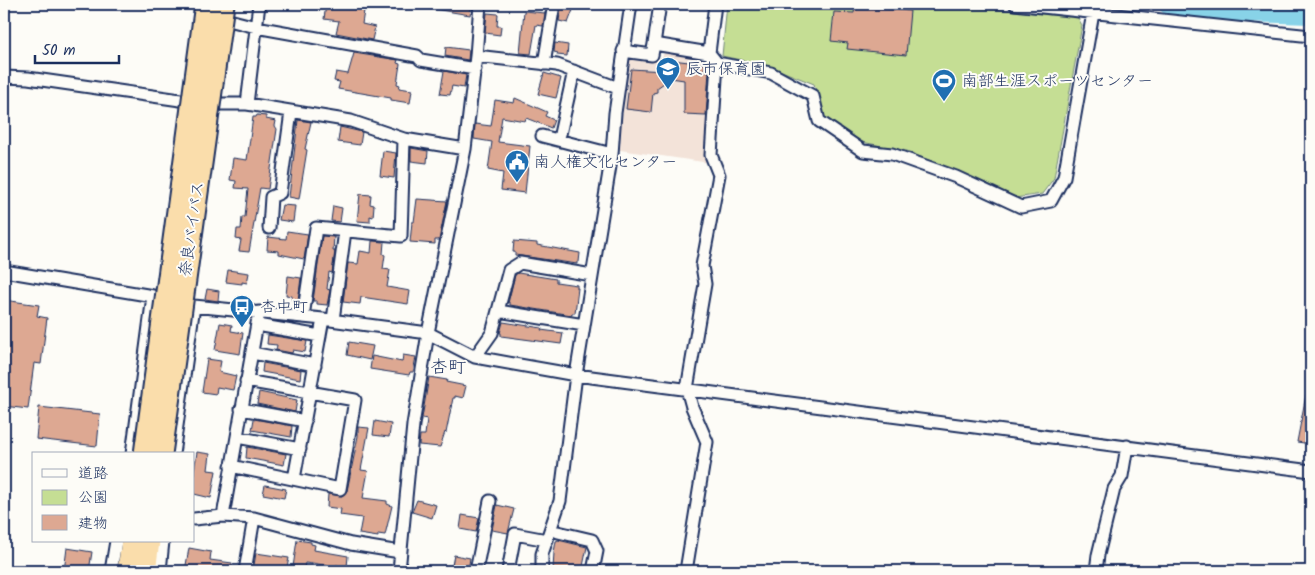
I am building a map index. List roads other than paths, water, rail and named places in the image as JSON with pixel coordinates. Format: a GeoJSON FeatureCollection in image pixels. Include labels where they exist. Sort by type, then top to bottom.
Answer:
{"type":"FeatureCollection","features":[{"type":"Feature","properties":{"kind":"highway","name":"奈良バイパス"},"geometry":{"type":"LineString","coordinates":[[145,452],[217,8]]}},
{"type":"Feature","properties":{"kind":"highway","name":"奈良バイパス"},"geometry":{"type":"LineString","coordinates":[[161,452],[217,8]]}},
{"type":"Feature","properties":{"kind":"highway"},"geometry":{"type":"LineString","coordinates":[[128,571],[132,542]]}},
{"type":"Feature","properties":{"kind":"highway"},"geometry":{"type":"LineString","coordinates":[[145,571],[149,542]]}},
{"type":"Feature","properties":{"kind":"street"},"geometry":{"type":"LineString","coordinates":[[247,104],[259,4]]}},
{"type":"Feature","properties":{"kind":"street"},"geometry":{"type":"LineString","coordinates":[[399,571],[413,425],[428,333],[465,149],[475,69],[480,4]]}},
{"type":"Feature","properties":{"kind":"street"},"geometry":{"type":"LineString","coordinates":[[544,64],[554,4]]}},
{"type":"Feature","properties":{"kind":"street"},"geometry":{"type":"LineString","coordinates":[[542,571],[542,554],[560,501],[576,375],[612,154],[618,88],[631,4]]}},
{"type":"Feature","properties":{"kind":"street"},"geometry":{"type":"LineString","coordinates":[[623,51],[652,55],[660,4]]}},
{"type":"Feature","properties":{"kind":"street"},"geometry":{"type":"LineString","coordinates":[[709,53],[715,4]]}},
{"type":"Feature","properties":{"kind":"street"},"geometry":{"type":"LineString","coordinates":[[1015,4],[1311,36]]}},
{"type":"Feature","properties":{"kind":"street"},"geometry":{"type":"LineString","coordinates":[[179,303],[208,104],[217,8],[256,27],[417,56],[421,60],[475,69]]}},
{"type":"Feature","properties":{"kind":"street"},"geometry":{"type":"LineString","coordinates":[[654,44],[709,53],[717,63],[772,73],[813,96],[819,121],[863,151],[892,154],[956,178],[1021,207],[1051,201],[1064,177],[1093,13]]}},
{"type":"Feature","properties":{"kind":"street"},"geometry":{"type":"LineString","coordinates":[[476,56],[557,65],[618,88]]}},
{"type":"Feature","properties":{"kind":"street"},"geometry":{"type":"LineString","coordinates":[[686,571],[707,442],[692,407],[688,389],[705,284],[702,266],[719,175],[711,155],[717,63]]}},
{"type":"Feature","properties":{"kind":"street"},"geometry":{"type":"LineString","coordinates":[[560,134],[574,71]]}},
{"type":"Feature","properties":{"kind":"street"},"geometry":{"type":"LineString","coordinates":[[4,77],[28,78],[208,104],[247,104],[351,121],[404,139],[465,149]]}},
{"type":"Feature","properties":{"kind":"street"},"geometry":{"type":"LineString","coordinates":[[269,228],[271,197],[280,193],[291,112]]}},
{"type":"Feature","properties":{"kind":"street"},"geometry":{"type":"LineString","coordinates":[[542,136],[612,154]]}},
{"type":"Feature","properties":{"kind":"street"},"geometry":{"type":"LineString","coordinates":[[303,317],[316,228],[400,236],[404,139]]}},
{"type":"Feature","properties":{"kind":"street"},"geometry":{"type":"LineString","coordinates":[[294,479],[320,336],[328,320],[345,231]]}},
{"type":"Feature","properties":{"kind":"street"},"geometry":{"type":"LineString","coordinates":[[475,356],[492,333],[509,270],[520,263],[592,276]]}},
{"type":"Feature","properties":{"kind":"street"},"geometry":{"type":"LineString","coordinates":[[4,271],[153,296],[194,306],[303,317],[428,333],[475,356],[576,375],[1311,470]]}},
{"type":"Feature","properties":{"kind":"street"},"geometry":{"type":"LineString","coordinates":[[132,452],[153,296]]}},
{"type":"Feature","properties":{"kind":"street"},"geometry":{"type":"LineString","coordinates":[[173,452],[194,306]]}},
{"type":"Feature","properties":{"kind":"street"},"geometry":{"type":"LineString","coordinates":[[498,311],[584,325]]}},
{"type":"Feature","properties":{"kind":"street"},"geometry":{"type":"LineString","coordinates":[[222,516],[259,312]]}},
{"type":"Feature","properties":{"kind":"street"},"geometry":{"type":"LineString","coordinates":[[257,324],[320,336]]}},
{"type":"Feature","properties":{"kind":"street"},"geometry":{"type":"LineString","coordinates":[[252,353],[315,365]]}},
{"type":"Feature","properties":{"kind":"street"},"geometry":{"type":"LineString","coordinates":[[232,466],[340,489],[355,400],[246,381]]}},
{"type":"Feature","properties":{"kind":"street"},"geometry":{"type":"LineString","coordinates":[[241,409],[305,422]]}},
{"type":"Feature","properties":{"kind":"street"},"geometry":{"type":"LineString","coordinates":[[237,437],[300,449]]}},
{"type":"Feature","properties":{"kind":"street"},"geometry":{"type":"LineString","coordinates":[[1096,571],[1114,489],[1122,476],[1127,446]]}},
{"type":"Feature","properties":{"kind":"street"},"geometry":{"type":"LineString","coordinates":[[476,571],[490,501]]}},
{"type":"Feature","properties":{"kind":"street"},"geometry":{"type":"LineString","coordinates":[[195,519],[222,516],[254,518],[351,544],[400,552]]}},
{"type":"Feature","properties":{"kind":"street"},"geometry":{"type":"LineString","coordinates":[[245,571],[254,518]]}},
{"type":"Feature","properties":{"kind":"street"},"geometry":{"type":"LineString","coordinates":[[558,532],[592,540],[597,551],[593,571]]}},
{"type":"Feature","properties":{"kind":"street"},"geometry":{"type":"LineString","coordinates":[[508,571],[515,534],[546,540]]}},
{"type":"Feature","properties":{"kind":"street"},"geometry":{"type":"LineString","coordinates":[[111,571],[116,542]]}},
{"type":"Feature","properties":{"kind":"street"},"geometry":{"type":"LineString","coordinates":[[160,571],[163,542]]}},
{"type":"Feature","properties":{"kind":"waterway"},"geometry":{"type":"LineString","coordinates":[[1168,4],[1244,12],[1311,14]]}},
{"type":"Feature","properties":{"kind":"place","name":"辰市保育園"},"geometry":{"type":"Point","coordinates":[668,90]}},
{"type":"Feature","properties":{"kind":"place","name":"南部生涯スポーツセンター"},"geometry":{"type":"Point","coordinates":[944,102]}},
{"type":"Feature","properties":{"kind":"place","name":"南人権文化センター"},"geometry":{"type":"Point","coordinates":[517,183]}},
{"type":"Feature","properties":{"kind":"place","name":"杏中町"},"geometry":{"type":"Point","coordinates":[242,328]}},
{"type":"Feature","properties":{"kind":"district","name":"杏町"},"geometry":{"type":"Point","coordinates":[448,368]}}]}
